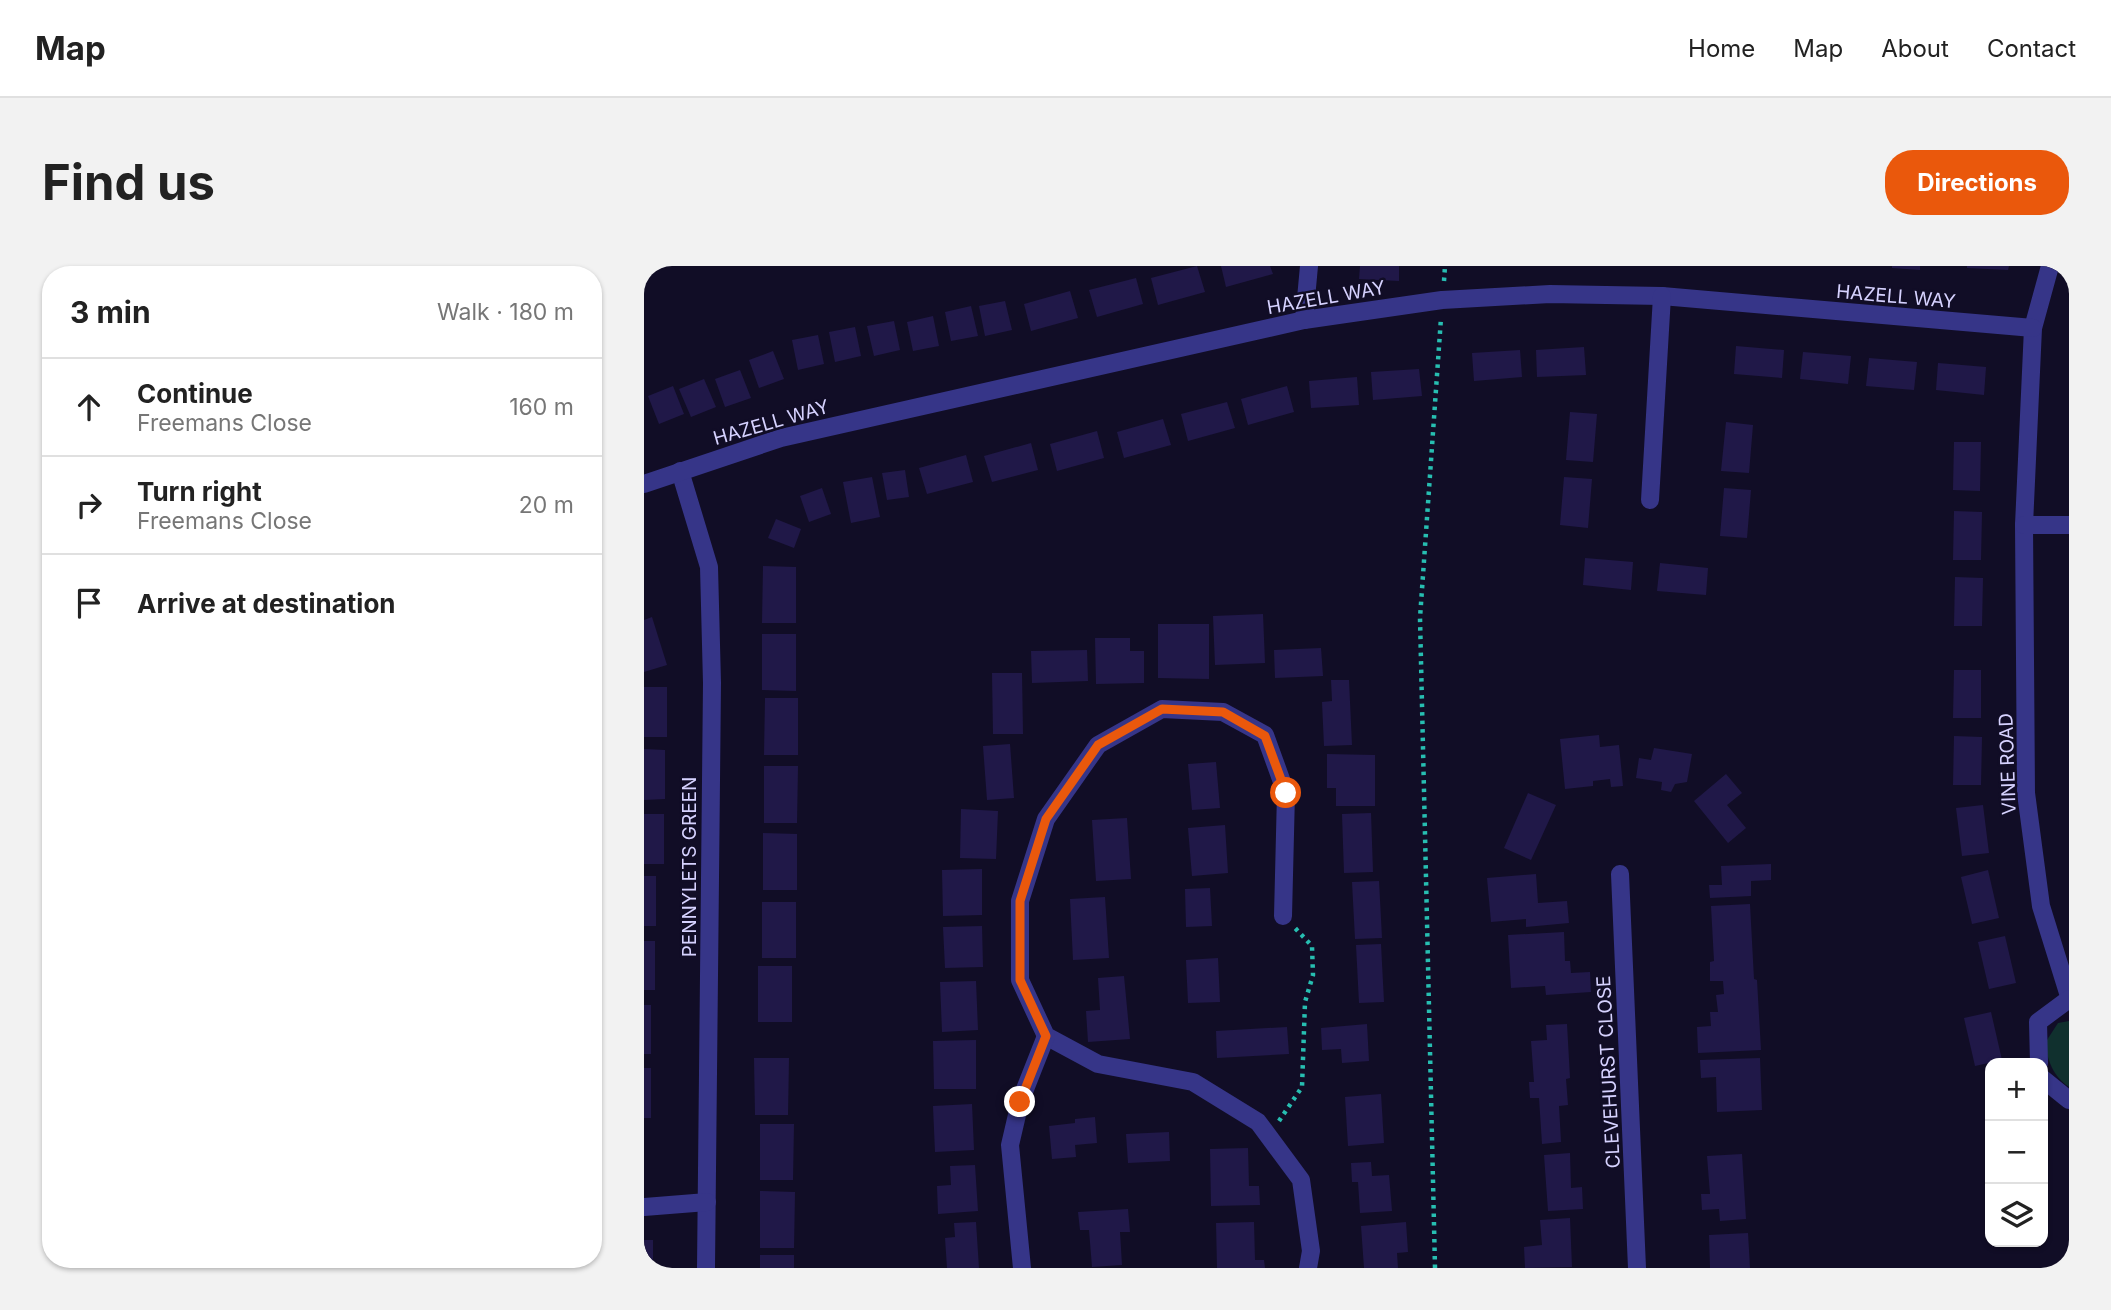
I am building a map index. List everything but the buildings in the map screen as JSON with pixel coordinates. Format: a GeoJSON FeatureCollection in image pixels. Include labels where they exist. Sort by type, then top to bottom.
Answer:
{"type":"FeatureCollection","features":[{"type":"Feature","properties":{"kind":"street"},"geometry":{"type":"LineString","coordinates":[[1304,320],[1309,266]]}},
{"type":"Feature","properties":{"kind":"street","name":"VINE ROAD"},"geometry":{"type":"LineString","coordinates":[[2050,266],[2033,328],[2024,525],[2026,793],[2041,905],[2069,998]]}},
{"type":"Feature","properties":{"kind":"street","name":"HAZELL WAY"},"geometry":{"type":"LineString","coordinates":[[644,484],[781,438],[1304,320],[1442,300],[1549,293],[1662,296],[2033,328]]}},
{"type":"Feature","properties":{"kind":"street"},"geometry":{"type":"LineString","coordinates":[[1650,500],[1662,296]]}},
{"type":"Feature","properties":{"kind":"street","name":"PENNYLETS GREEN"},"geometry":{"type":"LineString","coordinates":[[680,471],[709,567],[712,683],[706,1268]]}},
{"type":"Feature","properties":{"kind":"street"},"geometry":{"type":"LineString","coordinates":[[2024,525],[2069,525]]}},
{"type":"Feature","properties":{"kind":"street"},"geometry":{"type":"LineString","coordinates":[[1283,916],[1286,793],[1265,736],[1223,712],[1162,709],[1098,745],[1046,819],[1020,901],[1020,980],[1046,1036],[1098,1064],[1193,1082],[1258,1122],[1301,1180],[1311,1251],[1308,1268]]}},
{"type":"Feature","properties":{"kind":"street","name":"CLEVEHURST CLOSE"},"geometry":{"type":"LineString","coordinates":[[1620,874],[1637,1268]]}},
{"type":"Feature","properties":{"kind":"street"},"geometry":{"type":"LineString","coordinates":[[2039,1058],[2038,1022],[2069,998]]}},
{"type":"Feature","properties":{"kind":"street"},"geometry":{"type":"LineString","coordinates":[[1023,1268],[1010,1145],[1020,1102],[1046,1036]]}},
{"type":"Feature","properties":{"kind":"street"},"geometry":{"type":"LineString","coordinates":[[2048,1083],[2069,1100]]}},
{"type":"Feature","properties":{"kind":"street"},"geometry":{"type":"LineString","coordinates":[[644,1208],[707,1202]]}},
{"type":"Feature","properties":{"kind":"path"},"geometry":{"type":"LineString","coordinates":[[1435,1268],[1420,618],[1446,266]]}},
{"type":"Feature","properties":{"kind":"path"},"geometry":{"type":"LineString","coordinates":[[1268,1136],[1303,1087],[1305,1002],[1313,975],[1312,946],[1283,916]]}},
{"type":"Feature","properties":{"kind":"green space"},"geometry":{"type":"Polygon","coordinates":[[[2069,1021],[2069,1087],[2052,1068],[2045,1043],[2058,1023],[2069,1021]]]}},
{"type":"Feature","properties":{"kind":"route"},"geometry":{"type":"LineString","coordinates":[[1020,1102],[1046,1036],[1020,980],[1020,901],[1046,819],[1098,745],[1162,709],[1223,712],[1265,736],[1286,793]]}}]}
